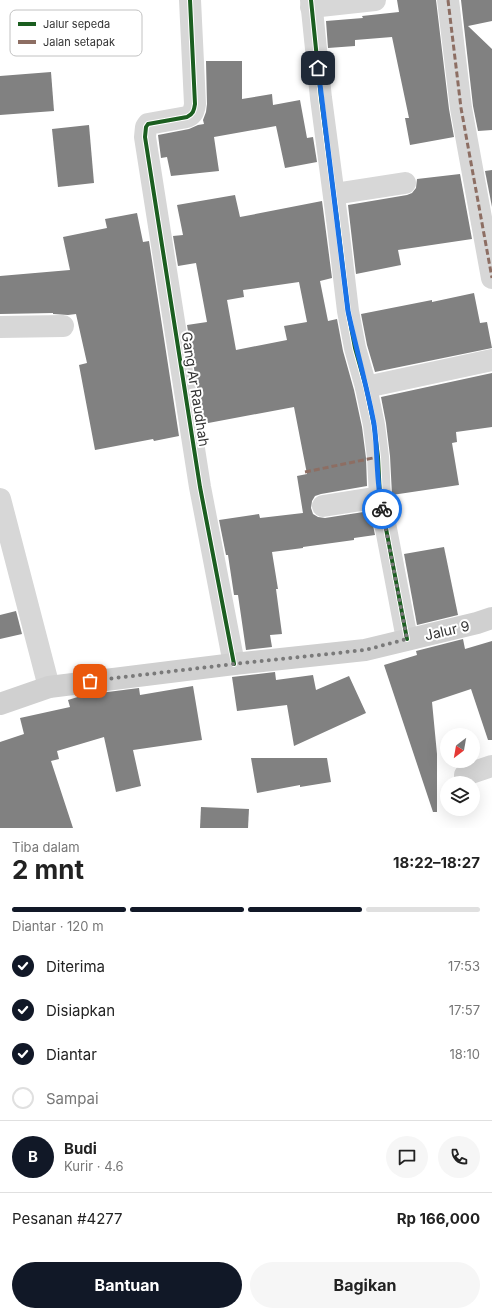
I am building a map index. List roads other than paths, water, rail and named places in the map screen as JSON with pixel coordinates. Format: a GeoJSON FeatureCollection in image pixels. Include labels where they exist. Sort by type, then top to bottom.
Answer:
{"type":"FeatureCollection","features":[{"type":"Feature","properties":{"kind":"street","name":"Gang Ar Raudhah"},"geometry":{"type":"LineString","coordinates":[[190,0],[195,104],[194,111],[187,117],[148,124],[144,137],[164,252],[200,487],[234,664]]}},
{"type":"Feature","properties":{"kind":"street"},"geometry":{"type":"LineString","coordinates":[[375,0],[311,3],[321,98],[348,311],[355,348],[366,386],[378,457],[380,497],[407,639]]}},
{"type":"Feature","properties":{"kind":"street"},"geometry":{"type":"LineString","coordinates":[[448,0],[461,108],[490,249],[492,278]]}},
{"type":"Feature","properties":{"kind":"street"},"geometry":{"type":"LineString","coordinates":[[334,194],[405,183]]}},
{"type":"Feature","properties":{"kind":"street"},"geometry":{"type":"LineString","coordinates":[[0,328],[63,326]]}},
{"type":"Feature","properties":{"kind":"street"},"geometry":{"type":"LineString","coordinates":[[366,386],[492,360]]}},
{"type":"Feature","properties":{"kind":"street"},"geometry":{"type":"LineString","coordinates":[[323,506],[380,497]]}},
{"type":"Feature","properties":{"kind":"street"},"geometry":{"type":"LineString","coordinates":[[0,499],[49,687]]}},
{"type":"Feature","properties":{"kind":"street","name":"Jalur 9"},"geometry":{"type":"LineString","coordinates":[[0,704],[49,687],[234,664],[365,650],[492,618]]}},
{"type":"Feature","properties":{"kind":"street"},"geometry":{"type":"LineString","coordinates":[[465,775],[492,766]]}}]}
